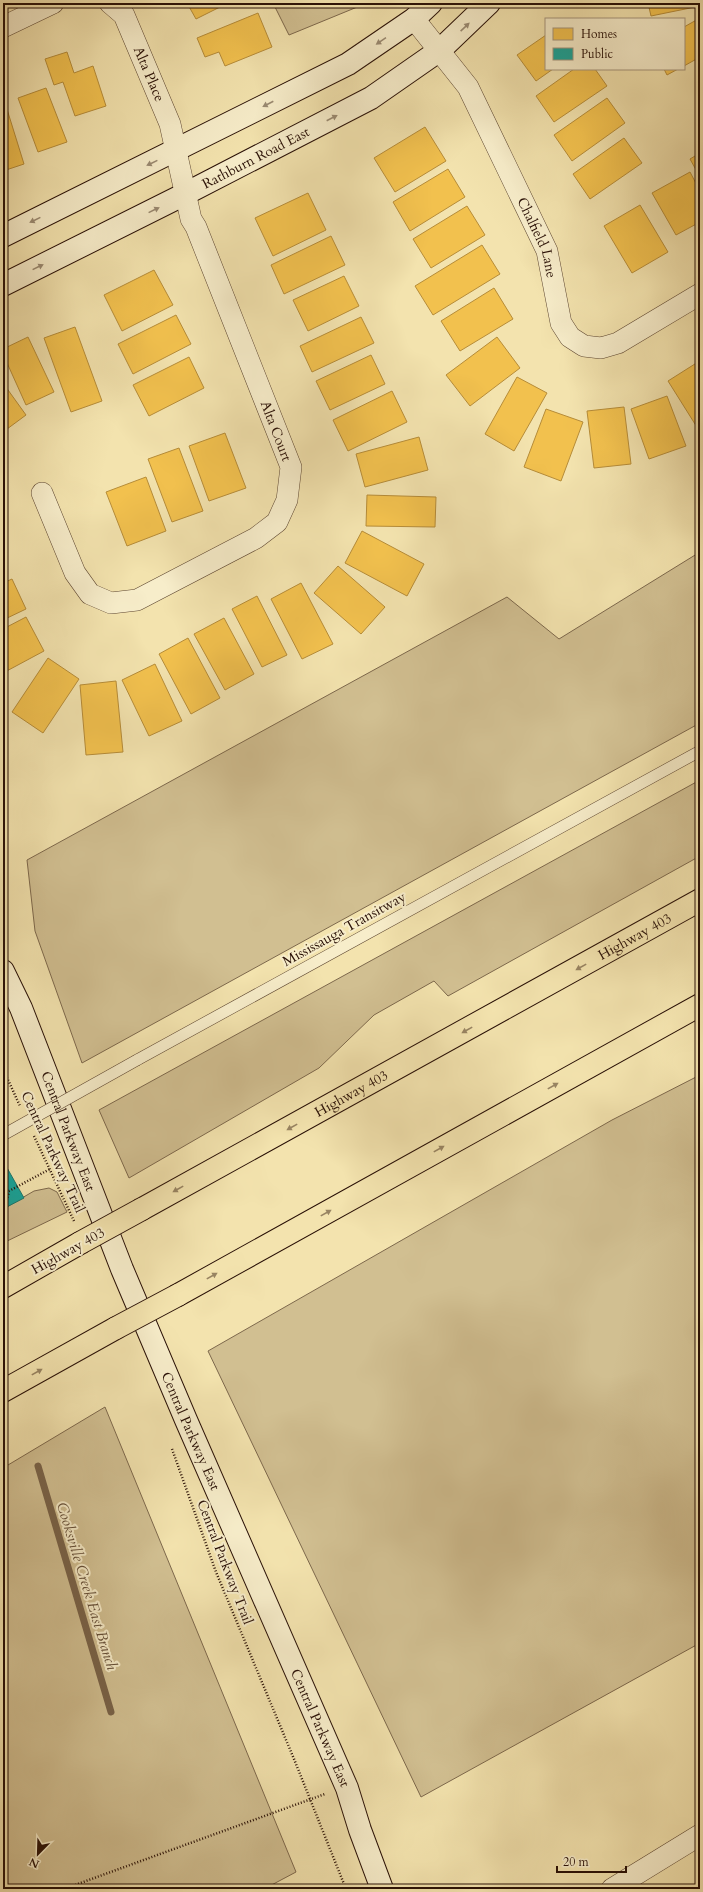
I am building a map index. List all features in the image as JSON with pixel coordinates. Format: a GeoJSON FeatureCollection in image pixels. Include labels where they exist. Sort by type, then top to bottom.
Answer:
{"type":"FeatureCollection","features":[{"type":"Feature","properties":{"kind":"highway","name":"Highway 403"},"geometry":{"type":"LineString","coordinates":[[3,1288],[78,1235],[142,1209],[700,900]]}},
{"type":"Feature","properties":{"kind":"highway"},"geometry":{"type":"LineString","coordinates":[[3,1391],[700,1005]]}},
{"type":"Feature","properties":{"kind":"street"},"geometry":{"type":"LineString","coordinates":[[3,28],[53,3]]}},
{"type":"Feature","properties":{"kind":"street","name":"Alta Place"},"geometry":{"type":"LineString","coordinates":[[110,3],[124,15],[170,124],[176,151]]}},
{"type":"Feature","properties":{"kind":"street"},"geometry":{"type":"LineString","coordinates":[[3,236],[348,64],[414,19],[431,3]]}},
{"type":"Feature","properties":{"kind":"street","name":"Rathburn Road East"},"geometry":{"type":"LineString","coordinates":[[3,285],[186,194],[371,98],[440,50],[489,3]]}},
{"type":"Feature","properties":{"kind":"street","name":"Chalfield Lane"},"geometry":{"type":"LineString","coordinates":[[414,19],[468,87],[547,251],[561,323],[570,337],[584,346],[601,348],[618,343],[700,294]]}},
{"type":"Feature","properties":{"kind":"street","name":"Alta Court"},"geometry":{"type":"LineString","coordinates":[[42,493],[75,573],[90,594],[112,604],[137,600],[256,538],[277,522],[287,500],[291,467],[196,227],[191,219],[176,151]]}},
{"type":"Feature","properties":{"kind":"street","name":"Central Parkway East"},"geometry":{"type":"LineString","coordinates":[[6,982],[21,1008],[122,1269],[186,1420],[347,1788],[360,1830],[382,1889]]}},
{"type":"Feature","properties":{"kind":"street"},"geometry":{"type":"LineString","coordinates":[[617,1888],[700,1834]]}},
{"type":"Feature","properties":{"kind":"lane","name":"Mississauga Transitway"},"geometry":{"type":"LineString","coordinates":[[3,1135],[700,751]]}},
{"type":"Feature","properties":{"kind":"path","name":"Central Parkway Trail"},"geometry":{"type":"LineString","coordinates":[[3,1069],[21,1107]]}},
{"type":"Feature","properties":{"kind":"path"},"geometry":{"type":"LineString","coordinates":[[3,1082],[8,1080]]}},
{"type":"Feature","properties":{"kind":"path","name":"Central Parkway Trail"},"geometry":{"type":"LineString","coordinates":[[34,1134],[78,1235]]}},
{"type":"Feature","properties":{"kind":"path"},"geometry":{"type":"LineString","coordinates":[[3,1193],[50,1169]]}},
{"type":"Feature","properties":{"kind":"path"},"geometry":{"type":"LineString","coordinates":[[3,1201],[7,1199],[9,1191]]}},
{"type":"Feature","properties":{"kind":"path","name":"Central Parkway Trail"},"geometry":{"type":"LineString","coordinates":[[171,1447],[216,1572],[346,1889]]}},
{"type":"Feature","properties":{"kind":"path"},"geometry":{"type":"LineString","coordinates":[[64,1889],[310,1799],[347,1788]]}},
{"type":"Feature","properties":{"kind":"shaded area"},"geometry":{"type":"Polygon","coordinates":[[[273,3],[367,3],[289,35],[273,3]]]}},
{"type":"Feature","properties":{"kind":"shaded area"},"geometry":{"type":"Polygon","coordinates":[[[700,552],[700,723],[82,1063],[35,931],[27,860],[507,597],[559,639],[700,552]]]}},
{"type":"Feature","properties":{"kind":"shaded area"},"geometry":{"type":"Polygon","coordinates":[[[700,780],[700,856],[448,996],[434,981],[374,1015],[319,1068],[129,1178],[99,1110],[700,780]]]}},
{"type":"Feature","properties":{"kind":"shaded area"},"geometry":{"type":"Polygon","coordinates":[[[700,1075],[700,1643],[421,1797],[208,1351],[612,1120],[700,1075]]]}},
{"type":"Feature","properties":{"kind":"shaded area"},"geometry":{"type":"Polygon","coordinates":[[[49,1188],[57,1192],[67,1212],[3,1243],[3,1209],[34,1191],[49,1188]]]}},
{"type":"Feature","properties":{"kind":"shaded area"},"geometry":{"type":"Polygon","coordinates":[[[105,1407],[296,1872],[264,1889],[3,1889],[3,1468],[105,1407]]]}},
{"type":"Feature","properties":{"kind":"building: Homes"},"geometry":{"type":"Polygon","coordinates":[[[187,3],[228,3],[196,19],[187,3]]]}},
{"type":"Feature","properties":{"kind":"building: Homes"},"geometry":{"type":"Polygon","coordinates":[[[648,3],[700,3],[700,6],[651,16],[648,3]]]}},
{"type":"Feature","properties":{"kind":"building: Homes"},"geometry":{"type":"Polygon","coordinates":[[[258,13],[272,47],[225,66],[219,52],[205,57],[197,38],[258,13]]]}},
{"type":"Feature","properties":{"kind":"building: Homes"},"geometry":{"type":"Polygon","coordinates":[[[700,18],[700,57],[685,65],[685,26],[700,18]]]}},
{"type":"Feature","properties":{"kind":"building: Homes"},"geometry":{"type":"Polygon","coordinates":[[[545,36],[545,70],[552,70],[536,81],[517,55],[545,36]]]}},
{"type":"Feature","properties":{"kind":"building: Homes"},"geometry":{"type":"Polygon","coordinates":[[[67,52],[74,73],[93,66],[106,106],[75,116],[63,82],[54,85],[45,59],[67,52]]]}},
{"type":"Feature","properties":{"kind":"building: Homes"},"geometry":{"type":"Polygon","coordinates":[[[573,70],[596,70],[607,86],[554,122],[536,96],[573,70]]]}},
{"type":"Feature","properties":{"kind":"building: Homes"},"geometry":{"type":"Polygon","coordinates":[[[664,70],[676,70],[667,75],[664,70]]]}},
{"type":"Feature","properties":{"kind":"building: Homes"},"geometry":{"type":"Polygon","coordinates":[[[46,88],[67,142],[38,152],[18,98],[46,88]]]}},
{"type":"Feature","properties":{"kind":"building: Homes"},"geometry":{"type":"Polygon","coordinates":[[[607,98],[625,123],[572,161],[554,135],[607,98]]]}},
{"type":"Feature","properties":{"kind":"building: Homes"},"geometry":{"type":"Polygon","coordinates":[[[6,106],[24,164],[3,171],[3,107],[6,106]]]}},
{"type":"Feature","properties":{"kind":"building: Homes"},"geometry":{"type":"Polygon","coordinates":[[[425,127],[446,161],[395,192],[374,158],[425,127]]]}},
{"type":"Feature","properties":{"kind":"building: Homes"},"geometry":{"type":"Polygon","coordinates":[[[624,138],[642,163],[590,199],[573,174],[624,138]]]}},
{"type":"Feature","properties":{"kind":"building: Homes"},"geometry":{"type":"Polygon","coordinates":[[[700,153],[700,177],[690,159],[700,153]]]}},
{"type":"Feature","properties":{"kind":"building: Homes"},"geometry":{"type":"Polygon","coordinates":[[[448,169],[465,197],[410,231],[393,202],[448,169]]]}},
{"type":"Feature","properties":{"kind":"building: Homes"},"geometry":{"type":"Polygon","coordinates":[[[690,172],[700,191],[700,222],[676,235],[652,193],[690,172]]]}},
{"type":"Feature","properties":{"kind":"building: Homes"},"geometry":{"type":"Polygon","coordinates":[[[308,193],[326,230],[273,256],[255,218],[308,193]]]}},
{"type":"Feature","properties":{"kind":"building: Homes"},"geometry":{"type":"Polygon","coordinates":[[[640,205],[668,252],[632,273],[604,226],[640,205]]]}},
{"type":"Feature","properties":{"kind":"building: Homes"},"geometry":{"type":"Polygon","coordinates":[[[467,206],[485,235],[431,268],[413,239],[467,206]]]}},
{"type":"Feature","properties":{"kind":"building: Homes"},"geometry":{"type":"Polygon","coordinates":[[[331,236],[345,265],[284,294],[271,265],[331,236]]]}},
{"type":"Feature","properties":{"kind":"building: Homes"},"geometry":{"type":"Polygon","coordinates":[[[482,245],[500,274],[433,315],[415,286],[482,245]]]}},
{"type":"Feature","properties":{"kind":"building: Homes"},"geometry":{"type":"Polygon","coordinates":[[[154,270],[173,305],[122,331],[104,295],[154,270]]]}},
{"type":"Feature","properties":{"kind":"building: Homes"},"geometry":{"type":"Polygon","coordinates":[[[344,276],[359,306],[308,331],[293,300],[344,276]]]}},
{"type":"Feature","properties":{"kind":"building: Homes"},"geometry":{"type":"Polygon","coordinates":[[[494,288],[513,319],[460,351],[441,321],[494,288]]]}},
{"type":"Feature","properties":{"kind":"building: Homes"},"geometry":{"type":"Polygon","coordinates":[[[176,315],[191,344],[133,374],[118,344],[176,315]]]}},
{"type":"Feature","properties":{"kind":"building: Homes"},"geometry":{"type":"Polygon","coordinates":[[[361,317],[374,343],[312,372],[300,346],[361,317]]]}},
{"type":"Feature","properties":{"kind":"building: Homes"},"geometry":{"type":"Polygon","coordinates":[[[75,327],[102,401],[71,412],[44,338],[75,327]]]}},
{"type":"Feature","properties":{"kind":"building: Homes"},"geometry":{"type":"Polygon","coordinates":[[[28,337],[54,392],[26,405],[3,354],[3,349],[28,337]]]}},
{"type":"Feature","properties":{"kind":"building: Homes"},"geometry":{"type":"Polygon","coordinates":[[[497,337],[520,368],[470,406],[446,375],[497,337]]]}},
{"type":"Feature","properties":{"kind":"building: Homes"},"geometry":{"type":"Polygon","coordinates":[[[371,355],[385,384],[330,410],[316,381],[371,355]]]}},
{"type":"Feature","properties":{"kind":"building: Homes"},"geometry":{"type":"Polygon","coordinates":[[[189,357],[204,388],[149,416],[133,385],[189,357]]]}},
{"type":"Feature","properties":{"kind":"building: Homes"},"geometry":{"type":"Polygon","coordinates":[[[698,362],[700,365],[700,432],[668,381],[698,362]]]}},
{"type":"Feature","properties":{"kind":"building: Homes"},"geometry":{"type":"Polygon","coordinates":[[[517,377],[547,393],[514,451],[485,434],[517,377]]]}},
{"type":"Feature","properties":{"kind":"building: Homes"},"geometry":{"type":"Polygon","coordinates":[[[3,383],[26,415],[3,432],[3,383]]]}},
{"type":"Feature","properties":{"kind":"building: Homes"},"geometry":{"type":"Polygon","coordinates":[[[392,391],[407,422],[348,451],[333,420],[392,391]]]}},
{"type":"Feature","properties":{"kind":"building: Homes"},"geometry":{"type":"Polygon","coordinates":[[[667,396],[686,446],[649,459],[631,409],[667,396]]]}},
{"type":"Feature","properties":{"kind":"building: Homes"},"geometry":{"type":"Polygon","coordinates":[[[624,407],[631,464],[594,468],[587,411],[624,407]]]}},
{"type":"Feature","properties":{"kind":"building: Homes"},"geometry":{"type":"Polygon","coordinates":[[[546,409],[583,422],[561,481],[524,467],[546,409]]]}},
{"type":"Feature","properties":{"kind":"building: Homes"},"geometry":{"type":"Polygon","coordinates":[[[225,433],[246,488],[209,501],[189,446],[225,433]]]}},
{"type":"Feature","properties":{"kind":"building: Homes"},"geometry":{"type":"Polygon","coordinates":[[[419,437],[428,470],[365,487],[356,454],[419,437]]]}},
{"type":"Feature","properties":{"kind":"building: Homes"},"geometry":{"type":"Polygon","coordinates":[[[179,448],[203,511],[172,522],[148,459],[179,448]]]}},
{"type":"Feature","properties":{"kind":"building: Homes"},"geometry":{"type":"Polygon","coordinates":[[[146,477],[166,531],[127,546],[106,492],[146,477]]]}},
{"type":"Feature","properties":{"kind":"building: Homes"},"geometry":{"type":"Polygon","coordinates":[[[367,495],[436,497],[435,527],[366,526],[367,495]]]}},
{"type":"Feature","properties":{"kind":"building: Homes"},"geometry":{"type":"Polygon","coordinates":[[[362,531],[424,564],[407,596],[345,563],[362,531]]]}},
{"type":"Feature","properties":{"kind":"building: Homes"},"geometry":{"type":"Polygon","coordinates":[[[338,566],[385,607],[361,634],[314,593],[338,566]]]}},
{"type":"Feature","properties":{"kind":"building: Homes"},"geometry":{"type":"Polygon","coordinates":[[[12,579],[26,609],[3,620],[3,583],[12,579]]]}},
{"type":"Feature","properties":{"kind":"building: Homes"},"geometry":{"type":"Polygon","coordinates":[[[301,583],[333,644],[302,659],[271,599],[301,583]]]}},
{"type":"Feature","properties":{"kind":"building: Homes"},"geometry":{"type":"Polygon","coordinates":[[[257,596],[287,655],[262,667],[232,609],[257,596]]]}},
{"type":"Feature","properties":{"kind":"building: Homes"},"geometry":{"type":"Polygon","coordinates":[[[26,617],[44,651],[3,673],[3,629],[26,617]]]}},
{"type":"Feature","properties":{"kind":"building: Homes"},"geometry":{"type":"Polygon","coordinates":[[[224,618],[254,674],[225,690],[194,634],[224,618]]]}},
{"type":"Feature","properties":{"kind":"building: Homes"},"geometry":{"type":"Polygon","coordinates":[[[188,638],[220,698],[191,714],[159,654],[188,638]]]}},
{"type":"Feature","properties":{"kind":"building: Homes"},"geometry":{"type":"Polygon","coordinates":[[[48,658],[79,679],[43,733],[12,712],[48,658]]]}},
{"type":"Feature","properties":{"kind":"building: Homes"},"geometry":{"type":"Polygon","coordinates":[[[155,664],[182,721],[149,736],[122,680],[155,664]]]}},
{"type":"Feature","properties":{"kind":"building: Homes"},"geometry":{"type":"Polygon","coordinates":[[[116,681],[123,752],[86,755],[80,685],[116,681]]]}},
{"type":"Feature","properties":{"kind":"building: Public"},"geometry":{"type":"Polygon","coordinates":[[[6,1166],[24,1198],[3,1209],[3,1168],[6,1166]]]}},
{"type":"Feature","properties":{"kind":"waterway","name":"Cooksville Creek East Branch"},"geometry":{"type":"LineString","coordinates":[[38,1466],[111,1712]]}}]}
